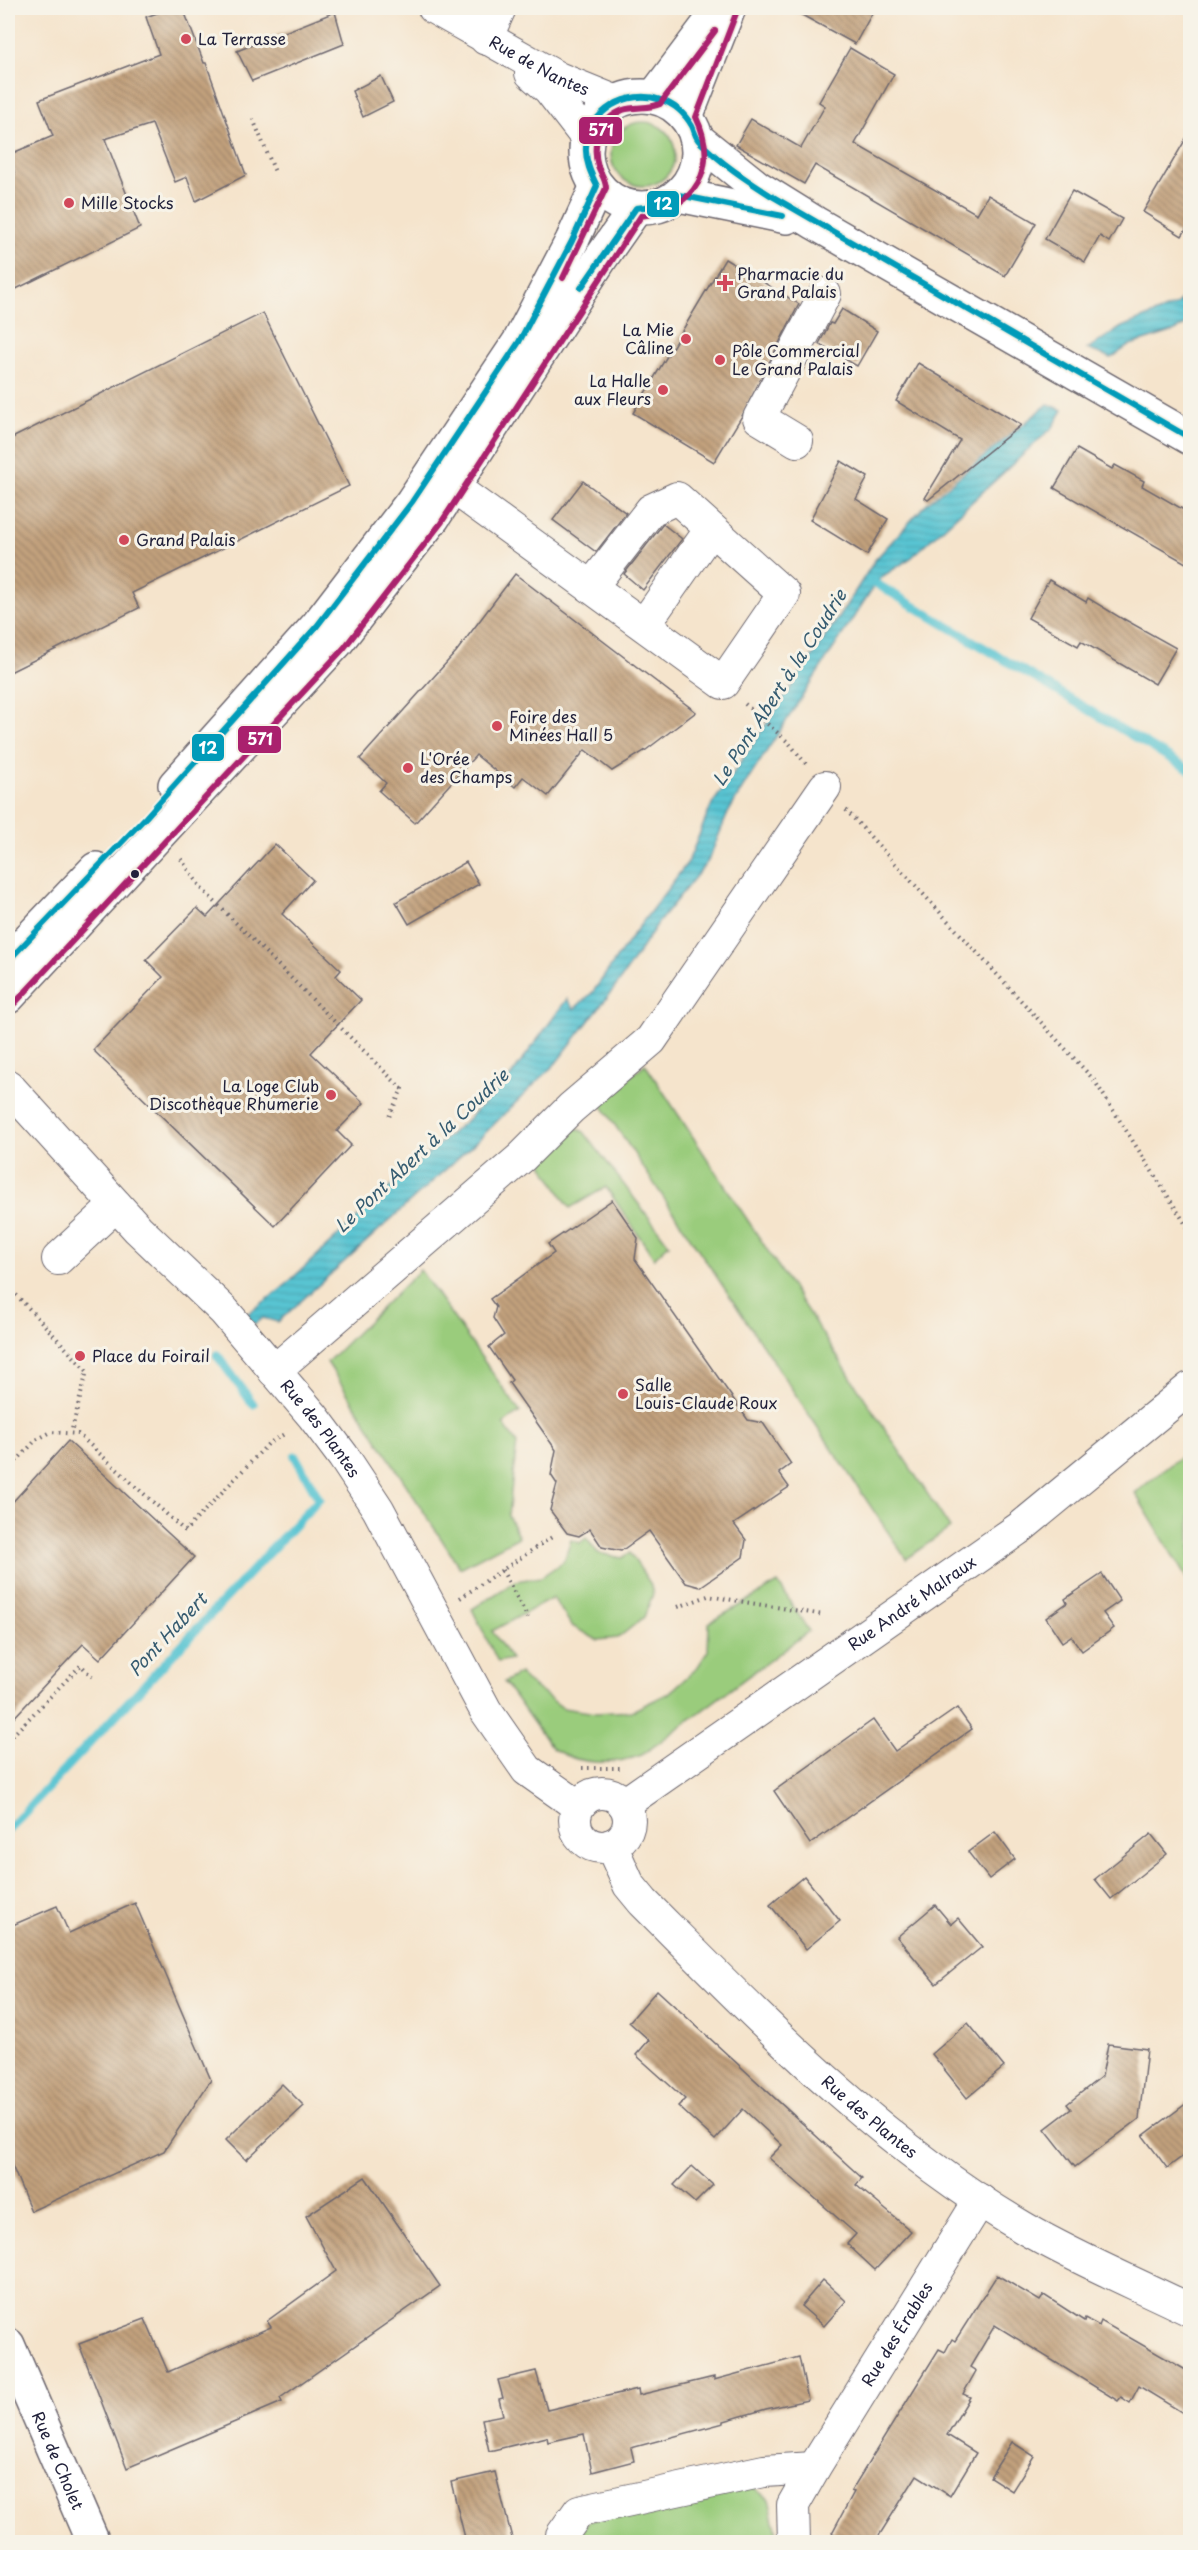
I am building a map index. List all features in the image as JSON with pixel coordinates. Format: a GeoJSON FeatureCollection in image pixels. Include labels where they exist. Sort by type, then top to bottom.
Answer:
{"type":"FeatureCollection","features":[{"type":"Feature","properties":{"kind":"main road"},"geometry":{"type":"LineString","coordinates":[[654,97],[722,8]]}},
{"type":"Feature","properties":{"kind":"main road"},"geometry":{"type":"LineString","coordinates":[[729,8],[691,128],[698,155],[695,170],[688,183],[679,195],[661,205],[636,208],[621,205],[608,197],[597,186],[588,171],[585,153],[587,138],[603,111],[617,102],[635,96],[654,97],[671,105],[691,128],[757,187],[815,223],[1191,438]]}},
{"type":"Feature","properties":{"kind":"main road"},"geometry":{"type":"LineString","coordinates":[[8,997],[337,642],[433,518],[443,478],[519,342],[572,241],[597,186]]}},
{"type":"Feature","properties":{"kind":"main road"},"geometry":{"type":"LineString","coordinates":[[679,195],[815,223]]}},
{"type":"Feature","properties":{"kind":"main road"},"geometry":{"type":"LineString","coordinates":[[8,961],[146,817],[317,626],[412,502],[443,478],[636,208]]}},
{"type":"Feature","properties":{"kind":"main road","name":"Rue de Cholet"},"geometry":{"type":"LineString","coordinates":[[8,2345],[93,2542]]}},
{"type":"Feature","properties":{"kind":"street","name":"Rue de Nantes"},"geometry":{"type":"LineString","coordinates":[[434,8],[558,78],[617,102]]}},
{"type":"Feature","properties":{"kind":"street"},"geometry":{"type":"LineString","coordinates":[[500,8],[492,42],[549,89],[587,138]]}},
{"type":"Feature","properties":{"kind":"street"},"geometry":{"type":"LineString","coordinates":[[797,441],[759,418],[825,294]]}},
{"type":"Feature","properties":{"kind":"street"},"geometry":{"type":"LineString","coordinates":[[443,478],[591,587],[723,683],[784,594],[676,498],[651,510],[591,587]]}},
{"type":"Feature","properties":{"kind":"street"},"geometry":{"type":"LineString","coordinates":[[644,625],[711,529]]}},
{"type":"Feature","properties":{"kind":"street"},"geometry":{"type":"LineString","coordinates":[[274,1371],[513,1164],[571,1108],[651,1040],[825,787]]}},
{"type":"Feature","properties":{"kind":"street","name":"Rue des Plantes"},"geometry":{"type":"LineString","coordinates":[[8,1086],[116,1205],[224,1311],[313,1416],[378,1509],[486,1711],[527,1770],[578,1806]]}},
{"type":"Feature","properties":{"kind":"street"},"geometry":{"type":"LineString","coordinates":[[58,1259],[116,1205]]}},
{"type":"Feature","properties":{"kind":"street","name":"Rue André Malraux"},"geometry":{"type":"LineString","coordinates":[[624,1804],[1021,1527],[1191,1388]]}},
{"type":"Feature","properties":{"kind":"street"},"geometry":{"type":"LineString","coordinates":[[591,1794],[609,1794],[624,1804],[628,1812],[627,1829],[623,1836],[611,1845],[600,1847],[589,1844],[581,1837],[576,1828],[575,1817],[578,1806],[591,1794]]}},
{"type":"Feature","properties":{"kind":"street","name":"Rue des Plantes"},"geometry":{"type":"LineString","coordinates":[[611,1845],[629,1885],[643,1902],[792,2051],[921,2159],[1025,2229],[1191,2310]]}},
{"type":"Feature","properties":{"kind":"street","name":"Rue des Érables"},"geometry":{"type":"LineString","coordinates":[[794,2542],[793,2505],[980,2200]]}},
{"type":"Feature","properties":{"kind":"street"},"geometry":{"type":"LineString","coordinates":[[564,2542],[562,2535],[579,2511],[764,2470],[814,2468]]}},
{"type":"Feature","properties":{"kind":"path"},"geometry":{"type":"LineString","coordinates":[[253,119],[275,172]]}},
{"type":"Feature","properties":{"kind":"path"},"geometry":{"type":"LineString","coordinates":[[750,710],[789,743],[825,787],[1094,1080],[1191,1231]]}},
{"type":"Feature","properties":{"kind":"path"},"geometry":{"type":"LineString","coordinates":[[162,831],[201,888],[402,1089],[388,1119]]}},
{"type":"Feature","properties":{"kind":"path"},"geometry":{"type":"LineString","coordinates":[[8,1286],[87,1371],[71,1433]]}},
{"type":"Feature","properties":{"kind":"path"},"geometry":{"type":"LineString","coordinates":[[8,1470],[36,1440],[51,1432],[78,1434],[185,1531],[268,1444],[313,1416]]}},
{"type":"Feature","properties":{"kind":"path"},"geometry":{"type":"LineString","coordinates":[[456,1601],[552,1537]]}},
{"type":"Feature","properties":{"kind":"path"},"geometry":{"type":"LineString","coordinates":[[502,1570],[528,1618]]}},
{"type":"Feature","properties":{"kind":"path"},"geometry":{"type":"LineString","coordinates":[[678,1607],[708,1596],[824,1615]]}},
{"type":"Feature","properties":{"kind":"path"},"geometry":{"type":"LineString","coordinates":[[8,1740],[81,1665],[92,1677]]}},
{"type":"Feature","properties":{"kind":"path"},"geometry":{"type":"LineString","coordinates":[[572,1763],[582,1768],[630,1765]]}},
{"type":"Feature","properties":{"kind":"green space"},"geometry":{"type":"Polygon","coordinates":[[[637,122],[649,122],[666,131],[673,142],[675,154],[673,166],[666,177],[649,186],[637,186],[625,181],[616,172],[611,160],[611,148],[616,136],[625,127],[637,122]]]}},
{"type":"Feature","properties":{"kind":"green space"},"geometry":{"type":"Polygon","coordinates":[[[645,1064],[950,1528],[906,1559],[600,1103],[645,1064]]]}},
{"type":"Feature","properties":{"kind":"green space"},"geometry":{"type":"Polygon","coordinates":[[[576,1128],[584,1132],[669,1244],[654,1258],[606,1187],[570,1208],[543,1166],[543,1157],[576,1128]]]}},
{"type":"Feature","properties":{"kind":"green space"},"geometry":{"type":"Polygon","coordinates":[[[420,1270],[520,1412],[503,1424],[517,1443],[508,1516],[519,1537],[460,1568],[327,1362],[420,1270]]]}},
{"type":"Feature","properties":{"kind":"green space"},"geometry":{"type":"Polygon","coordinates":[[[1190,1449],[1190,1584],[1135,1493],[1190,1449]]]}},
{"type":"Feature","properties":{"kind":"green space"},"geometry":{"type":"Polygon","coordinates":[[[586,1538],[598,1553],[622,1558],[630,1553],[650,1583],[653,1594],[644,1617],[618,1638],[597,1640],[572,1626],[553,1598],[492,1631],[511,1659],[498,1662],[472,1609],[516,1581],[541,1577],[564,1561],[571,1540],[580,1543],[586,1538]]]}},
{"type":"Feature","properties":{"kind":"green space"},"geometry":{"type":"Polygon","coordinates":[[[778,1583],[809,1631],[642,1755],[620,1761],[598,1762],[576,1759],[555,1750],[504,1682],[520,1673],[525,1680],[563,1708],[596,1713],[632,1711],[669,1693],[697,1668],[708,1651],[709,1623],[778,1583]]]}},
{"type":"Feature","properties":{"kind":"green space"},"geometry":{"type":"Polygon","coordinates":[[[754,2487],[769,2499],[779,2542],[577,2542],[577,2535],[589,2521],[754,2487]]]}},
{"type":"Feature","properties":{"kind":"water"},"geometry":{"type":"Polygon","coordinates":[[[1190,292],[1190,322],[1175,331],[1130,345],[1111,358],[1087,349],[1122,327],[1176,305],[1190,292]]]}},
{"type":"Feature","properties":{"kind":"water"},"geometry":{"type":"Polygon","coordinates":[[[1048,404],[1063,410],[1053,427],[911,558],[880,578],[874,586],[742,789],[728,813],[708,861],[658,923],[619,982],[556,1063],[478,1140],[278,1322],[263,1318],[254,1324],[246,1315],[281,1289],[401,1177],[468,1119],[511,1076],[567,999],[574,1009],[593,992],[688,862],[711,806],[875,560],[926,504],[1048,404]]]}},
{"type":"Feature","properties":{"kind":"building"},"geometry":{"type":"Polygon","coordinates":[[[171,8],[183,8],[204,63],[206,63],[246,175],[196,201],[187,177],[175,182],[152,124],[105,139],[140,228],[8,293],[8,177],[15,174],[8,155],[53,136],[39,100],[159,54],[146,17],[171,8]]]}},
{"type":"Feature","properties":{"kind":"building"},"geometry":{"type":"Polygon","coordinates":[[[789,8],[875,8],[855,44],[789,8]]]}},
{"type":"Feature","properties":{"kind":"building"},"geometry":{"type":"Polygon","coordinates":[[[335,12],[344,44],[252,81],[237,51],[335,12]]]}},
{"type":"Feature","properties":{"kind":"building"},"geometry":{"type":"Polygon","coordinates":[[[850,48],[894,74],[855,144],[977,214],[988,195],[1036,223],[1005,276],[815,165],[804,184],[736,145],[751,119],[801,148],[825,106],[819,102],[850,48]]]}},
{"type":"Feature","properties":{"kind":"building"},"geometry":{"type":"Polygon","coordinates":[[[381,76],[393,102],[363,117],[352,91],[381,76]]]}},
{"type":"Feature","properties":{"kind":"building"},"geometry":{"type":"Polygon","coordinates":[[[1191,130],[1191,222],[1182,236],[1143,212],[1191,130]]]}},
{"type":"Feature","properties":{"kind":"building"},"geometry":{"type":"Polygon","coordinates":[[[1072,191],[1122,219],[1109,242],[1100,236],[1085,262],[1045,239],[1072,191]]]}},
{"type":"Feature","properties":{"kind":"building","name":"Pôle Commercial Le Grand Palais"},"geometry":{"type":"Polygon","coordinates":[[[725,259],[799,304],[742,416],[714,462],[633,413],[725,259]]]}},
{"type":"Feature","properties":{"kind":"building"},"geometry":{"type":"Polygon","coordinates":[[[842,309],[877,331],[857,366],[819,344],[830,323],[833,324],[842,309]]]}},
{"type":"Feature","properties":{"kind":"building","name":"Grand Palais"},"geometry":{"type":"Polygon","coordinates":[[[263,313],[349,486],[132,593],[139,608],[8,673],[8,440],[263,313]]]}},
{"type":"Feature","properties":{"kind":"building"},"geometry":{"type":"Polygon","coordinates":[[[918,363],[1021,425],[928,500],[925,498],[960,440],[896,401],[918,363]]]}},
{"type":"Feature","properties":{"kind":"building"},"geometry":{"type":"Polygon","coordinates":[[[1077,449],[1112,469],[1115,465],[1144,481],[1142,486],[1191,514],[1191,566],[1054,488],[1077,449]]]}},
{"type":"Feature","properties":{"kind":"building"},"geometry":{"type":"Polygon","coordinates":[[[841,461],[868,477],[856,499],[888,519],[867,555],[810,520],[841,461]]]}},
{"type":"Feature","properties":{"kind":"building"},"geometry":{"type":"Polygon","coordinates":[[[583,481],[626,513],[596,552],[553,520],[583,481]]]}},
{"type":"Feature","properties":{"kind":"building"},"geometry":{"type":"Polygon","coordinates":[[[663,524],[682,539],[643,590],[624,574],[663,524]]]}},
{"type":"Feature","properties":{"kind":"building"},"geometry":{"type":"Polygon","coordinates":[[[515,574],[696,712],[646,750],[612,771],[585,750],[548,796],[523,777],[515,787],[476,755],[415,823],[379,791],[386,783],[360,759],[456,652],[515,574]]]}},
{"type":"Feature","properties":{"kind":"building"},"geometry":{"type":"Polygon","coordinates":[[[1049,580],[1086,602],[1088,598],[1176,648],[1155,684],[1081,641],[1078,646],[1028,618],[1049,580]]]}},
{"type":"Feature","properties":{"kind":"building"},"geometry":{"type":"Polygon","coordinates":[[[275,844],[313,880],[282,914],[341,970],[336,976],[361,1000],[311,1053],[364,1103],[337,1131],[351,1145],[275,1226],[93,1050],[163,977],[146,960],[197,908],[207,917],[275,844]]]}},
{"type":"Feature","properties":{"kind":"building"},"geometry":{"type":"Polygon","coordinates":[[[466,862],[479,884],[409,924],[396,902],[466,862]]]}},
{"type":"Feature","properties":{"kind":"building","name":"Salle Louis-Claude Roux"},"geometry":{"type":"Polygon","coordinates":[[[612,1200],[638,1238],[635,1259],[748,1420],[763,1423],[791,1464],[779,1473],[789,1487],[734,1524],[746,1540],[743,1557],[700,1587],[686,1583],[649,1531],[621,1551],[602,1547],[590,1529],[579,1536],[567,1533],[550,1510],[557,1484],[551,1475],[556,1450],[509,1383],[512,1380],[489,1347],[504,1335],[493,1318],[496,1307],[490,1299],[554,1253],[548,1244],[612,1200]]]}},
{"type":"Feature","properties":{"kind":"building"},"geometry":{"type":"Polygon","coordinates":[[[68,1441],[194,1557],[100,1659],[83,1644],[8,1724],[8,1507],[68,1441]]]}},
{"type":"Feature","properties":{"kind":"building"},"geometry":{"type":"Polygon","coordinates":[[[1102,1574],[1120,1601],[1103,1613],[1114,1628],[1082,1651],[1071,1636],[1062,1642],[1046,1618],[1067,1603],[1065,1599],[1102,1574]]]}},
{"type":"Feature","properties":{"kind":"building"},"geometry":{"type":"Polygon","coordinates":[[[957,1708],[972,1729],[810,1844],[774,1791],[873,1720],[895,1751],[957,1708]]]}},
{"type":"Feature","properties":{"kind":"building"},"geometry":{"type":"Polygon","coordinates":[[[995,1832],[1015,1859],[989,1879],[968,1852],[995,1832]]]}},
{"type":"Feature","properties":{"kind":"building"},"geometry":{"type":"Polygon","coordinates":[[[1151,1834],[1167,1854],[1111,1899],[1095,1879],[1151,1834]]]}},
{"type":"Feature","properties":{"kind":"building"},"geometry":{"type":"Polygon","coordinates":[[[804,1876],[840,1921],[806,1949],[770,1905],[804,1876]]]}},
{"type":"Feature","properties":{"kind":"building"},"geometry":{"type":"Polygon","coordinates":[[[135,1903],[211,2080],[164,2151],[31,2211],[8,2156],[8,1927],[57,1906],[69,1933],[135,1903]]]}},
{"type":"Feature","properties":{"kind":"building"},"geometry":{"type":"Polygon","coordinates":[[[935,1905],[951,1924],[958,1918],[982,1947],[936,1984],[897,1937],[935,1905]]]}},
{"type":"Feature","properties":{"kind":"building"},"geometry":{"type":"Polygon","coordinates":[[[657,1990],[862,2178],[856,2185],[911,2231],[875,2270],[847,2244],[856,2234],[769,2158],[782,2145],[743,2109],[715,2140],[678,2106],[685,2099],[636,2055],[649,2040],[629,2022],[657,1990]]]}},
{"type":"Feature","properties":{"kind":"building"},"geometry":{"type":"Polygon","coordinates":[[[968,2023],[1004,2067],[967,2098],[932,2054],[968,2023]]]}},
{"type":"Feature","properties":{"kind":"building"},"geometry":{"type":"Polygon","coordinates":[[[1108,2044],[1147,2049],[1139,2119],[1075,2167],[1045,2129],[1071,2109],[1067,2104],[1102,2076],[1108,2044]]]}},
{"type":"Feature","properties":{"kind":"building"},"geometry":{"type":"Polygon","coordinates":[[[282,2084],[304,2106],[246,2160],[226,2140],[282,2084]]]}},
{"type":"Feature","properties":{"kind":"building"},"geometry":{"type":"Polygon","coordinates":[[[1191,2100],[1191,2150],[1167,2168],[1143,2136],[1191,2100]]]}},
{"type":"Feature","properties":{"kind":"building"},"geometry":{"type":"Polygon","coordinates":[[[692,2166],[713,2185],[695,2203],[674,2185],[692,2166]]]}},
{"type":"Feature","properties":{"kind":"building"},"geometry":{"type":"Polygon","coordinates":[[[365,2177],[440,2286],[280,2398],[282,2402],[127,2468],[79,2344],[145,2319],[168,2372],[271,2327],[267,2321],[336,2271],[306,2216],[365,2177]]]}},
{"type":"Feature","properties":{"kind":"building"},"geometry":{"type":"Polygon","coordinates":[[[997,2275],[1040,2301],[1044,2295],[1084,2321],[1085,2318],[1099,2326],[1101,2321],[1191,2373],[1191,2418],[1139,2386],[1130,2403],[1121,2397],[1118,2401],[995,2325],[970,2367],[976,2371],[963,2394],[970,2397],[947,2435],[976,2453],[950,2496],[917,2475],[875,2542],[849,2542],[832,2533],[854,2492],[851,2491],[939,2349],[945,2352],[952,2339],[955,2341],[997,2275]]]}},
{"type":"Feature","properties":{"kind":"building"},"geometry":{"type":"Polygon","coordinates":[[[823,2280],[846,2301],[824,2326],[801,2306],[823,2280]]]}},
{"type":"Feature","properties":{"kind":"building"},"geometry":{"type":"Polygon","coordinates":[[[799,2357],[808,2400],[766,2409],[631,2448],[634,2461],[592,2472],[584,2434],[548,2442],[547,2437],[489,2451],[482,2419],[503,2415],[499,2399],[503,2398],[498,2380],[536,2371],[547,2410],[638,2389],[639,2395],[714,2377],[714,2380],[799,2357]]]}},
{"type":"Feature","properties":{"kind":"building"},"geometry":{"type":"Polygon","coordinates":[[[1012,2442],[1034,2456],[1012,2491],[990,2477],[1012,2442]]]}},
{"type":"Feature","properties":{"kind":"building"},"geometry":{"type":"Polygon","coordinates":[[[495,2472],[513,2542],[466,2542],[451,2482],[495,2472]]]}},
{"type":"Feature","properties":{"kind":"waterway"},"geometry":{"type":"LineString","coordinates":[[870,580],[1190,770]]}},
{"type":"Feature","properties":{"kind":"waterway","name":"Pont Habert"},"geometry":{"type":"LineString","coordinates":[[217,1355],[253,1404]]}},
{"type":"Feature","properties":{"kind":"waterway","name":"Pont Habert"},"geometry":{"type":"LineString","coordinates":[[8,1830],[319,1499],[295,1456]]}},
{"type":"Feature","properties":{"kind":"transit line","name":"571"},"geometry":{"type":"LineString","coordinates":[[15,1003],[344,648],[441,523],[641,216],[660,212],[676,205],[689,195],[698,183],[704,168],[705,153],[703,135],[696,117],[737,11]]}},
{"type":"Feature","properties":{"kind":"transit line","name":"571"},"geometry":{"type":"LineString","coordinates":[[563,278],[606,188],[596,157],[597,141],[603,126],[608,119],[623,110],[660,104],[715,31]]}},
{"type":"Feature","properties":{"kind":"transit line","name":"12"},"geometry":{"type":"LineString","coordinates":[[8,961],[146,817],[317,626],[412,502],[519,342],[572,241],[597,186],[586,157],[588,134],[602,113],[623,100],[648,97],[670,104],[686,117],[698,140],[708,150],[770,195],[1190,438]]}},
{"type":"Feature","properties":{"kind":"transit line","name":"12"},"geometry":{"type":"LineString","coordinates":[[581,288],[636,208],[661,205],[679,195],[783,216]]}},
{"type":"Feature","properties":{"kind":"place","name":"La Terrasse"},"geometry":{"type":"Point","coordinates":[186,39]}},
{"type":"Feature","properties":{"kind":"place","name":"Mille Stocks"},"geometry":{"type":"Point","coordinates":[69,203]}},
{"type":"Feature","properties":{"kind":"place","name":"Pharmacie du Grand Palais"},"geometry":{"type":"Point","coordinates":[725,283]}},
{"type":"Feature","properties":{"kind":"place","name":"La Mie Câline"},"geometry":{"type":"Point","coordinates":[686,339]}},
{"type":"Feature","properties":{"kind":"place","name":"Pôle Commercial Le Grand Palais"},"geometry":{"type":"Point","coordinates":[720,360]}},
{"type":"Feature","properties":{"kind":"place","name":"La Halle aux Fleurs"},"geometry":{"type":"Point","coordinates":[663,390]}},
{"type":"Feature","properties":{"kind":"place","name":"Grand Palais"},"geometry":{"type":"Point","coordinates":[124,540]}},
{"type":"Feature","properties":{"kind":"place","name":"Foire des Minées Hall 5"},"geometry":{"type":"Point","coordinates":[497,726]}},
{"type":"Feature","properties":{"kind":"place","name":"L'Orée des Champs"},"geometry":{"type":"Point","coordinates":[408,768]}},
{"type":"Feature","properties":{"kind":"place","name":"La Loge Club Discothèque Rhumerie"},"geometry":{"type":"Point","coordinates":[331,1095]}},
{"type":"Feature","properties":{"kind":"place","name":"Place du Foirail"},"geometry":{"type":"Point","coordinates":[80,1356]}},
{"type":"Feature","properties":{"kind":"place","name":"Salle Louis-Claude Roux"},"geometry":{"type":"Point","coordinates":[623,1394]}},
{"type":"Feature","properties":{"kind":"water label","name":"Le Pont Abert à la Coudrie"},"geometry":{"type":"Point","coordinates":[780,688]}},
{"type":"Feature","properties":{"kind":"water label","name":"Le Pont Abert à la Coudrie"},"geometry":{"type":"Point","coordinates":[422,1151]}}]}
